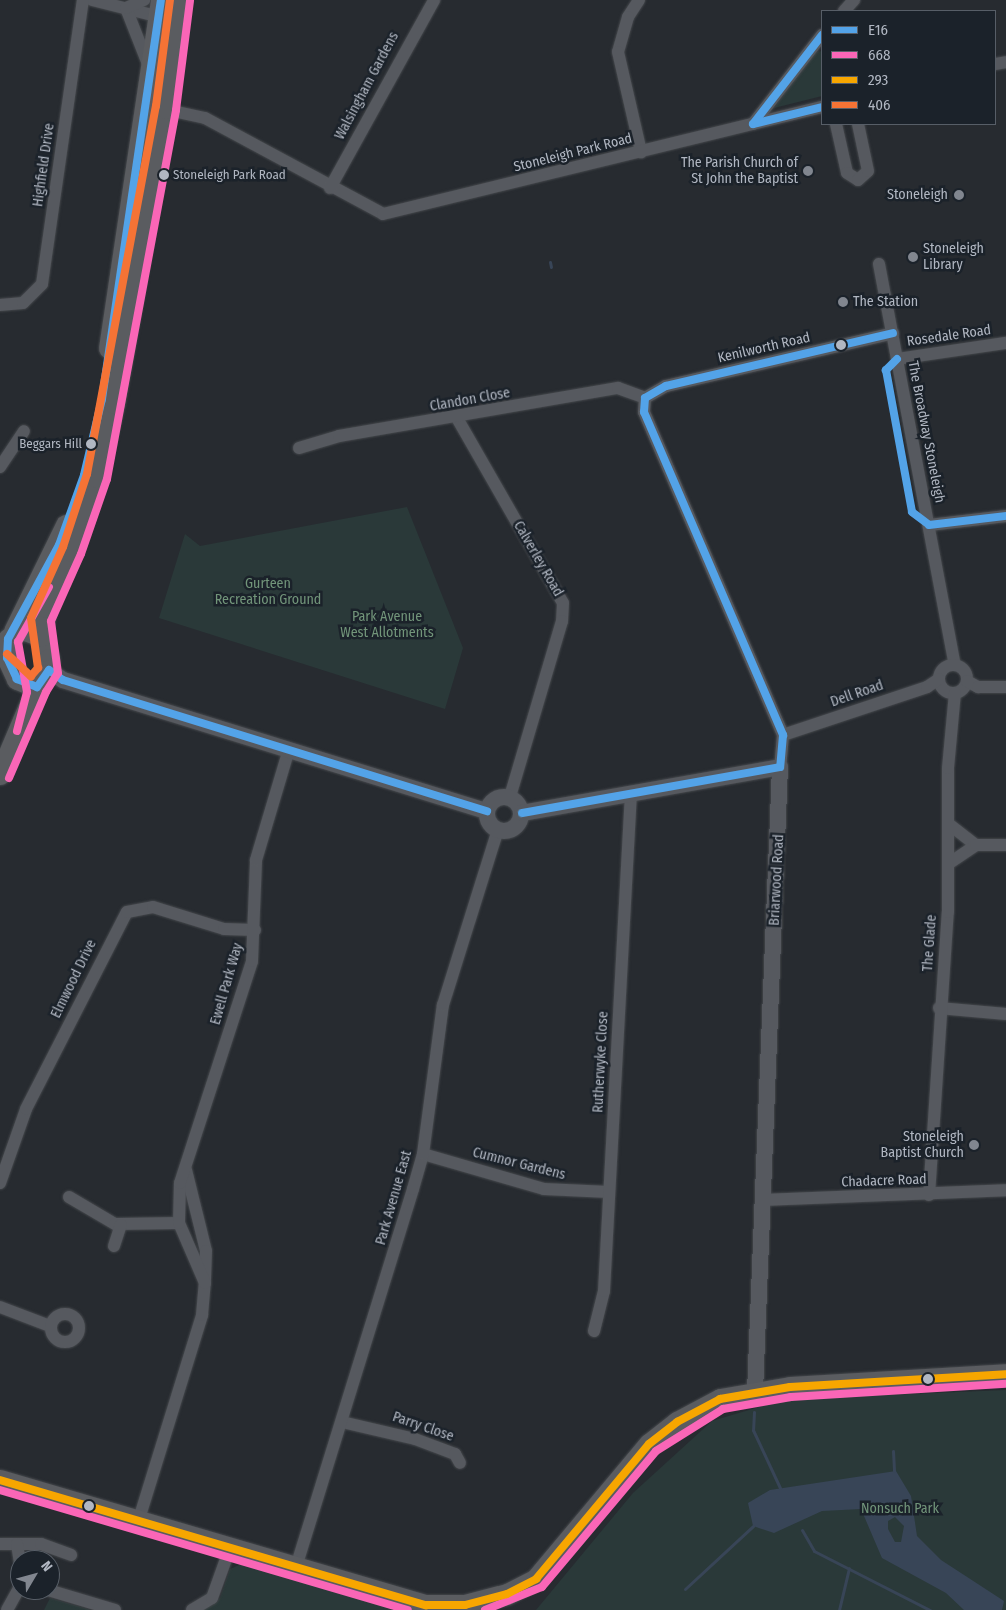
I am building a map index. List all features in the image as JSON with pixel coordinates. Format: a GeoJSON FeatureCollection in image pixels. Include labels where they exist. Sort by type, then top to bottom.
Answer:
{"type":"FeatureCollection","features":[{"type":"Feature","properties":{"kind":"highway"},"geometry":{"type":"LineString","coordinates":[[0,742],[16,704],[9,669],[7,647],[9,634],[59,545],[84,475],[102,399],[150,70],[165,12],[180,0]]}},
{"type":"Feature","properties":{"kind":"highway"},"geometry":{"type":"LineString","coordinates":[[0,774],[37,687],[49,670],[41,636],[46,607],[72,551],[97,477],[166,108],[165,12]]}},
{"type":"Feature","properties":{"kind":"highway"},"geometry":{"type":"LineString","coordinates":[[9,634],[32,630],[41,636]]}},
{"type":"Feature","properties":{"kind":"highway"},"geometry":{"type":"LineString","coordinates":[[9,669],[37,687]]}},
{"type":"Feature","properties":{"kind":"highway"},"geometry":{"type":"LineString","coordinates":[[0,1480],[106,1513],[139,1519],[230,1548],[426,1605],[465,1605],[507,1594],[536,1579],[557,1559],[649,1444],[699,1409],[755,1391],[1006,1374]]}},
{"type":"Feature","properties":{"kind":"street","name":"Highfield Drive"},"geometry":{"type":"LineString","coordinates":[[0,306],[23,303],[42,284],[83,0]]}},
{"type":"Feature","properties":{"kind":"street"},"geometry":{"type":"LineString","coordinates":[[92,0],[126,8],[165,12]]}},
{"type":"Feature","properties":{"kind":"street"},"geometry":{"type":"LineString","coordinates":[[126,8],[144,0]]}},
{"type":"Feature","properties":{"kind":"street","name":"Walsingham Gardens"},"geometry":{"type":"LineString","coordinates":[[330,188],[434,0]]}},
{"type":"Feature","properties":{"kind":"street"},"geometry":{"type":"LineString","coordinates":[[639,0],[628,17],[618,52],[641,152]]}},
{"type":"Feature","properties":{"kind":"street"},"geometry":{"type":"LineString","coordinates":[[845,10],[854,0]]}},
{"type":"Feature","properties":{"kind":"street"},"geometry":{"type":"LineString","coordinates":[[126,8],[150,70]]}},
{"type":"Feature","properties":{"kind":"street"},"geometry":{"type":"LineString","coordinates":[[753,124],[821,37]]}},
{"type":"Feature","properties":{"kind":"street","name":"Stoneleigh Park Road"},"geometry":{"type":"LineString","coordinates":[[166,108],[205,118],[372,211],[392,214],[821,107]]}},
{"type":"Feature","properties":{"kind":"street"},"geometry":{"type":"LineString","coordinates":[[139,144],[148,133],[153,112],[166,108]]}},
{"type":"Feature","properties":{"kind":"street"},"geometry":{"type":"LineString","coordinates":[[836,125],[847,173],[858,180],[868,171],[858,125]]}},
{"type":"Feature","properties":{"kind":"street","name":"The Broadway Stoneleigh"},"geometry":{"type":"LineString","coordinates":[[880,264],[956,665]]}},
{"type":"Feature","properties":{"kind":"street","name":"Kenilworth Road"},"geometry":{"type":"LineString","coordinates":[[645,398],[666,386],[893,333]]}},
{"type":"Feature","properties":{"kind":"street","name":"Rosedale Road"},"geometry":{"type":"LineString","coordinates":[[897,359],[1006,343]]}},
{"type":"Feature","properties":{"kind":"street","name":"Clandon Close"},"geometry":{"type":"LineString","coordinates":[[299,448],[339,436],[457,418],[618,388],[645,398]]}},
{"type":"Feature","properties":{"kind":"street","name":"Briarwood Road"},"geometry":{"type":"LineString","coordinates":[[645,398],[644,412],[783,735],[780,766],[755,1391]]}},
{"type":"Feature","properties":{"kind":"street","name":"Calverley Road"},"geometry":{"type":"LineString","coordinates":[[457,418],[563,603],[562,621],[510,797]]}},
{"type":"Feature","properties":{"kind":"street"},"geometry":{"type":"LineString","coordinates":[[0,467],[24,431]]}},
{"type":"Feature","properties":{"kind":"street"},"geometry":{"type":"LineString","coordinates":[[929,525],[1006,516]]}},
{"type":"Feature","properties":{"kind":"street"},"geometry":{"type":"LineString","coordinates":[[956,665],[966,672],[967,681],[955,693],[946,691],[938,679],[944,668],[956,665]]}},
{"type":"Feature","properties":{"kind":"street"},"geometry":{"type":"LineString","coordinates":[[49,670],[64,680],[487,811],[497,833],[514,828],[522,813]]}},
{"type":"Feature","properties":{"kind":"street","name":"Dell Road"},"geometry":{"type":"LineString","coordinates":[[783,735],[927,687],[938,679]]}},
{"type":"Feature","properties":{"kind":"street"},"geometry":{"type":"LineString","coordinates":[[967,681],[978,687],[1006,687]]}},
{"type":"Feature","properties":{"kind":"street","name":"The Glade"},"geometry":{"type":"LineString","coordinates":[[929,1195],[950,825],[948,768],[955,693]]}},
{"type":"Feature","properties":{"kind":"street","name":"Ewell Park Way"},"geometry":{"type":"LineString","coordinates":[[205,1282],[179,1223],[177,1199],[185,1166],[252,961],[255,930],[256,860],[289,749]]}},
{"type":"Feature","properties":{"kind":"street"},"geometry":{"type":"LineString","coordinates":[[522,813],[780,766]]}},
{"type":"Feature","properties":{"kind":"street","name":"Rutherwyke Close"},"geometry":{"type":"LineString","coordinates":[[594,1331],[604,1291],[631,794]]}},
{"type":"Feature","properties":{"kind":"street"},"geometry":{"type":"LineString","coordinates":[[487,811],[493,802],[510,797],[522,813]]}},
{"type":"Feature","properties":{"kind":"street"},"geometry":{"type":"LineString","coordinates":[[950,825],[976,846]]}},
{"type":"Feature","properties":{"kind":"street","name":"Park Avenue East"},"geometry":{"type":"LineString","coordinates":[[296,1567],[423,1154],[443,1005],[497,833]]}},
{"type":"Feature","properties":{"kind":"street"},"geometry":{"type":"LineString","coordinates":[[948,864],[976,846],[1006,845]]}},
{"type":"Feature","properties":{"kind":"street","name":"Elmwood Drive"},"geometry":{"type":"LineString","coordinates":[[0,1183],[26,1109],[127,912],[153,907],[224,929],[255,930]]}},
{"type":"Feature","properties":{"kind":"street"},"geometry":{"type":"LineString","coordinates":[[939,1008],[1006,1014]]}},
{"type":"Feature","properties":{"kind":"street","name":"Cumnor Gardens"},"geometry":{"type":"LineString","coordinates":[[423,1154],[544,1189],[609,1192]]}},
{"type":"Feature","properties":{"kind":"street","name":"Ewell Park Way"},"geometry":{"type":"LineString","coordinates":[[139,1519],[202,1314],[206,1251],[189,1197],[185,1166]]}},
{"type":"Feature","properties":{"kind":"street","name":"Chadacre Road"},"geometry":{"type":"LineString","coordinates":[[762,1200],[929,1195],[1006,1190]]}},
{"type":"Feature","properties":{"kind":"street"},"geometry":{"type":"LineString","coordinates":[[69,1197],[97,1217],[121,1225],[179,1223]]}},
{"type":"Feature","properties":{"kind":"street"},"geometry":{"type":"LineString","coordinates":[[114,1246],[121,1225]]}},
{"type":"Feature","properties":{"kind":"street"},"geometry":{"type":"LineString","coordinates":[[0,1307],[50,1326]]}},
{"type":"Feature","properties":{"kind":"street","name":"Parry Close"},"geometry":{"type":"LineString","coordinates":[[342,1422],[415,1439],[455,1454],[460,1463]]}},
{"type":"Feature","properties":{"kind":"street"},"geometry":{"type":"LineString","coordinates":[[0,1544],[54,1547],[71,1555]]}},
{"type":"Feature","properties":{"kind":"street"},"geometry":{"type":"LineString","coordinates":[[17,1544],[18,1550]]}},
{"type":"Feature","properties":{"kind":"street"},"geometry":{"type":"LineString","coordinates":[[192,1610],[212,1598],[230,1548]]}},
{"type":"Feature","properties":{"kind":"street"},"geometry":{"type":"LineString","coordinates":[[60,1594],[115,1610]]}},
{"type":"Feature","properties":{"kind":"green space"},"geometry":{"type":"Polygon","coordinates":[[[821,51],[821,96],[774,108],[814,52],[821,51]]]}},
{"type":"Feature","properties":{"kind":"green space"},"geometry":{"type":"Polygon","coordinates":[[[407,507],[463,648],[445,709],[159,618],[185,534],[200,546],[407,507]]]}},
{"type":"Feature","properties":{"kind":"green space","name":"Nonsuch Park"},"geometry":{"type":"Polygon","coordinates":[[[1006,1390],[1006,1610],[536,1610],[633,1493],[712,1421],[786,1399],[1006,1390]]]}},
{"type":"Feature","properties":{"kind":"green space"},"geometry":{"type":"Polygon","coordinates":[[[244,1563],[357,1595],[396,1610],[199,1610],[220,1598],[230,1569],[244,1563]]]}},
{"type":"Feature","properties":{"kind":"green space"},"geometry":{"type":"Polygon","coordinates":[[[49,1600],[57,1600],[91,1610],[44,1610],[49,1600]]]}},
{"type":"Feature","properties":{"kind":"water"},"geometry":{"type":"Polygon","coordinates":[[[896,1471],[911,1496],[917,1536],[941,1560],[1004,1601],[1002,1610],[964,1610],[946,1593],[882,1558],[861,1509],[822,1511],[774,1533],[753,1526],[748,1503],[770,1490],[896,1471]],[[895,1517],[888,1521],[888,1529],[895,1542],[901,1542],[904,1526],[895,1517]]]}},
{"type":"Feature","properties":{"kind":"waterway"},"geometry":{"type":"LineString","coordinates":[[550,262],[551,267]]}},
{"type":"Feature","properties":{"kind":"waterway"},"geometry":{"type":"LineString","coordinates":[[754,1412],[753,1430],[780,1488]]}},
{"type":"Feature","properties":{"kind":"waterway"},"geometry":{"type":"LineString","coordinates":[[893,1451],[894,1471]]}},
{"type":"Feature","properties":{"kind":"waterway"},"geometry":{"type":"LineString","coordinates":[[685,1589],[753,1526]]}},
{"type":"Feature","properties":{"kind":"waterway"},"geometry":{"type":"LineString","coordinates":[[802,1530],[814,1551],[930,1610]]}},
{"type":"Feature","properties":{"kind":"waterway"},"geometry":{"type":"LineString","coordinates":[[839,1610],[849,1568]]}},
{"type":"Feature","properties":{"kind":"transit line","name":"E16"},"geometry":{"type":"LineString","coordinates":[[49,670],[37,687],[17,679],[7,658],[8,639],[59,545],[84,475],[102,399],[161,0]]}},
{"type":"Feature","properties":{"kind":"transit line","name":"406"},"geometry":{"type":"LineString","coordinates":[[7,654],[31,676],[38,668],[31,618],[63,547],[87,474],[156,106],[170,0]]}},
{"type":"Feature","properties":{"kind":"transit line","name":"668"},"geometry":{"type":"LineString","coordinates":[[9,778],[46,692],[58,673],[51,621],[81,554],[107,479],[176,110],[190,1]]}},
{"type":"Feature","properties":{"kind":"transit line","name":"E16"},"geometry":{"type":"LineString","coordinates":[[753,124],[821,36]]}},
{"type":"Feature","properties":{"kind":"transit line","name":"E16"},"geometry":{"type":"LineString","coordinates":[[753,124],[821,107]]}},
{"type":"Feature","properties":{"kind":"transit line","name":"E16"},"geometry":{"type":"LineString","coordinates":[[645,398],[666,386],[893,333]]}},
{"type":"Feature","properties":{"kind":"transit line","name":"E16"},"geometry":{"type":"LineString","coordinates":[[897,359],[886,370],[912,512],[929,525]]}},
{"type":"Feature","properties":{"kind":"transit line","name":"E16"},"geometry":{"type":"LineString","coordinates":[[645,398],[644,412],[783,735],[780,767]]}},
{"type":"Feature","properties":{"kind":"transit line","name":"E16"},"geometry":{"type":"LineString","coordinates":[[929,525],[1006,516]]}},
{"type":"Feature","properties":{"kind":"transit line","name":"668"},"geometry":{"type":"LineString","coordinates":[[17,731],[27,692],[18,642],[49,587]]}},
{"type":"Feature","properties":{"kind":"transit line","name":"E16"},"geometry":{"type":"LineString","coordinates":[[49,670],[63,680],[487,811]]}},
{"type":"Feature","properties":{"kind":"transit line","name":"E16"},"geometry":{"type":"LineString","coordinates":[[522,813],[780,767]]}},
{"type":"Feature","properties":{"kind":"transit line","name":"293"},"geometry":{"type":"LineString","coordinates":[[0,1480],[426,1605],[465,1605],[507,1594],[536,1579],[649,1444],[677,1422],[720,1399],[790,1387],[1006,1374]]}},
{"type":"Feature","properties":{"kind":"transit line","name":"668"},"geometry":{"type":"LineString","coordinates":[[485,1610],[542,1587],[656,1451],[723,1409],[791,1397],[1006,1384]]}},
{"type":"Feature","properties":{"kind":"transit line","name":"668"},"geometry":{"type":"LineString","coordinates":[[0,1490],[408,1610]]}},
{"type":"Feature","properties":{"kind":"place","name":"The Parish Church of St John the Baptist"},"geometry":{"type":"Point","coordinates":[808,171]}},
{"type":"Feature","properties":{"kind":"place","name":"Stoneleigh Park Road"},"geometry":{"type":"Point","coordinates":[164,175]}},
{"type":"Feature","properties":{"kind":"place","name":"Stoneleigh"},"geometry":{"type":"Point","coordinates":[959,195]}},
{"type":"Feature","properties":{"kind":"place","name":"Stoneleigh Library"},"geometry":{"type":"Point","coordinates":[913,257]}},
{"type":"Feature","properties":{"kind":"place","name":"The Station"},"geometry":{"type":"Point","coordinates":[843,302]}},
{"type":"Feature","properties":{"kind":"place","name":"Beggars Hill"},"geometry":{"type":"Point","coordinates":[91,444]}},
{"type":"Feature","properties":{"kind":"place","name":"Stoneleigh Baptist Church"},"geometry":{"type":"Point","coordinates":[974,1145]}},
{"type":"Feature","properties":{"kind":"park label","name":"Gurteen Recreation Ground"},"geometry":{"type":"Point","coordinates":[268,592]}},
{"type":"Feature","properties":{"kind":"park label","name":"Park Avenue West Allotments"},"geometry":{"type":"Point","coordinates":[387,626]}}]}
